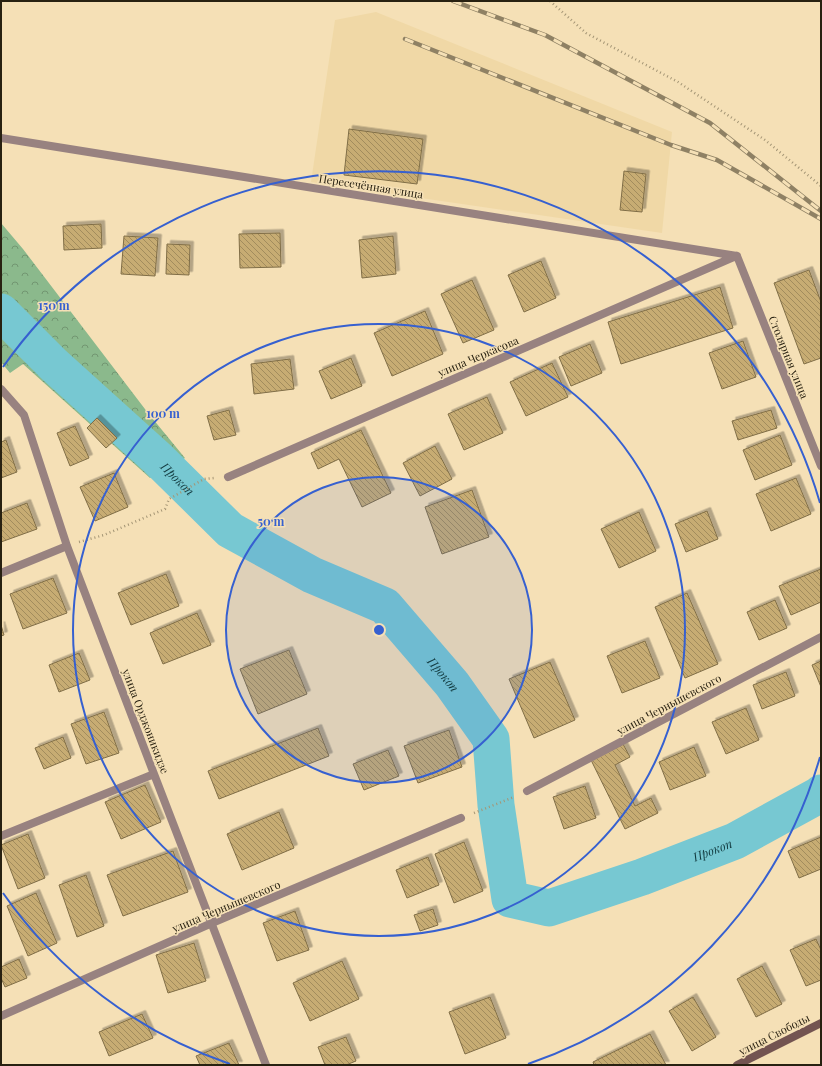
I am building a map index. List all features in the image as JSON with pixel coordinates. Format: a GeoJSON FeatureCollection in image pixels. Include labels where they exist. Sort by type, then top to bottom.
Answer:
{"type":"FeatureCollection","features":[{"type":"Feature","properties":{"kind":"main road","name":"улица Свободы"},"geometry":{"type":"LineString","coordinates":[[737,1065],[821,1023]]}},
{"type":"Feature","properties":{"kind":"street","name":"Пересечённая улица"},"geometry":{"type":"LineString","coordinates":[[1,138],[737,256]]}},
{"type":"Feature","properties":{"kind":"street","name":"Столярная улица"},"geometry":{"type":"LineString","coordinates":[[737,256],[821,466]]}},
{"type":"Feature","properties":{"kind":"street","name":"улица Черкасова"},"geometry":{"type":"LineString","coordinates":[[228,477],[737,256]]}},
{"type":"Feature","properties":{"kind":"street","name":"улица Орджоникидзе"},"geometry":{"type":"LineString","coordinates":[[1,389],[24,415],[67,546],[266,1065]]}},
{"type":"Feature","properties":{"kind":"street"},"geometry":{"type":"LineString","coordinates":[[1,574],[67,546]]}},
{"type":"Feature","properties":{"kind":"street","name":"улица Чернышевского"},"geometry":{"type":"LineString","coordinates":[[527,791],[821,637]]}},
{"type":"Feature","properties":{"kind":"street"},"geometry":{"type":"LineString","coordinates":[[1,836],[154,774]]}},
{"type":"Feature","properties":{"kind":"street","name":"улица Чернышевского"},"geometry":{"type":"LineString","coordinates":[[1,1016],[212,923],[461,818]]}},
{"type":"Feature","properties":{"kind":"path"},"geometry":{"type":"LineString","coordinates":[[550,1],[586,33],[678,82],[765,140],[821,186]]}},
{"type":"Feature","properties":{"kind":"path"},"geometry":{"type":"LineString","coordinates":[[67,546],[104,535],[165,509],[170,499],[204,479]]}},
{"type":"Feature","properties":{"kind":"path"},"geometry":{"type":"LineString","coordinates":[[461,818],[527,791]]}},
{"type":"Feature","properties":{"kind":"shaded area"},"geometry":{"type":"Polygon","coordinates":[[[376,12],[672,132],[662,233],[311,182],[335,20],[376,12]]]}},
{"type":"Feature","properties":{"kind":"green space"},"geometry":{"type":"Polygon","coordinates":[[[1,223],[23,249],[148,413],[185,458],[150,478],[23,364],[10,373],[1,362],[1,223]]]}},
{"type":"Feature","properties":{"kind":"building"},"geometry":{"type":"Polygon","coordinates":[[[349,129],[423,139],[417,184],[344,175],[349,129]]]}},
{"type":"Feature","properties":{"kind":"building"},"geometry":{"type":"Polygon","coordinates":[[[624,171],[646,174],[642,212],[620,210],[624,171]]]}},
{"type":"Feature","properties":{"kind":"building"},"geometry":{"type":"Polygon","coordinates":[[[101,224],[102,248],[64,250],[63,226],[101,224]]]}},
{"type":"Feature","properties":{"kind":"building"},"geometry":{"type":"Polygon","coordinates":[[[280,233],[281,267],[240,268],[239,234],[280,233]]]}},
{"type":"Feature","properties":{"kind":"building"},"geometry":{"type":"Polygon","coordinates":[[[124,236],[158,238],[155,276],[121,274],[124,236]]]}},
{"type":"Feature","properties":{"kind":"building"},"geometry":{"type":"Polygon","coordinates":[[[393,236],[396,274],[362,278],[359,240],[393,236]]]}},
{"type":"Feature","properties":{"kind":"building"},"geometry":{"type":"Polygon","coordinates":[[[167,244],[190,245],[189,275],[166,274],[167,244]]]}},
{"type":"Feature","properties":{"kind":"building"},"geometry":{"type":"Polygon","coordinates":[[[541,261],[556,298],[524,312],[508,275],[541,261]]]}},
{"type":"Feature","properties":{"kind":"building"},"geometry":{"type":"Polygon","coordinates":[[[809,270],[821,302],[821,358],[804,364],[774,283],[809,270]]]}},
{"type":"Feature","properties":{"kind":"building"},"geometry":{"type":"Polygon","coordinates":[[[472,280],[494,330],[463,343],[441,294],[472,280]]]}},
{"type":"Feature","properties":{"kind":"building"},"geometry":{"type":"Polygon","coordinates":[[[720,287],[733,328],[621,364],[608,322],[720,287]]]}},
{"type":"Feature","properties":{"kind":"building"},"geometry":{"type":"Polygon","coordinates":[[[425,311],[443,354],[392,376],[374,333],[425,311]]]}},
{"type":"Feature","properties":{"kind":"building"},"geometry":{"type":"Polygon","coordinates":[[[743,341],[756,377],[722,389],[709,353],[743,341]]]}},
{"type":"Feature","properties":{"kind":"building"},"geometry":{"type":"Polygon","coordinates":[[[590,344],[602,373],[571,386],[559,357],[590,344]]]}},
{"type":"Feature","properties":{"kind":"building"},"geometry":{"type":"Polygon","coordinates":[[[351,358],[362,386],[331,399],[319,371],[351,358]]]}},
{"type":"Feature","properties":{"kind":"building"},"geometry":{"type":"Polygon","coordinates":[[[290,359],[294,389],[254,394],[251,364],[290,359]]]}},
{"type":"Feature","properties":{"kind":"building"},"geometry":{"type":"Polygon","coordinates":[[[552,363],[568,397],[526,416],[510,382],[552,363]]]}},
{"type":"Feature","properties":{"kind":"building"},"geometry":{"type":"Polygon","coordinates":[[[487,397],[503,433],[464,450],[448,414],[487,397]]]}},
{"type":"Feature","properties":{"kind":"building"},"geometry":{"type":"Polygon","coordinates":[[[229,410],[236,435],[214,440],[207,416],[229,410]]]}},
{"type":"Feature","properties":{"kind":"building"},"geometry":{"type":"Polygon","coordinates":[[[771,410],[777,428],[738,440],[732,421],[771,410]]]}},
{"type":"Feature","properties":{"kind":"building"},"geometry":{"type":"Polygon","coordinates":[[[97,418],[117,438],[106,448],[87,428],[97,418]]]}},
{"type":"Feature","properties":{"kind":"building"},"geometry":{"type":"Polygon","coordinates":[[[75,426],[89,458],[70,466],[57,433],[75,426]]]}},
{"type":"Feature","properties":{"kind":"building"},"geometry":{"type":"Polygon","coordinates":[[[361,430],[391,493],[362,507],[339,459],[318,469],[311,453],[361,430]]]}},
{"type":"Feature","properties":{"kind":"building"},"geometry":{"type":"Polygon","coordinates":[[[780,435],[792,465],[755,480],[743,450],[780,435]]]}},
{"type":"Feature","properties":{"kind":"building"},"geometry":{"type":"Polygon","coordinates":[[[6,440],[17,472],[1,478],[1,442],[6,440]]]}},
{"type":"Feature","properties":{"kind":"building"},"geometry":{"type":"Polygon","coordinates":[[[435,446],[452,479],[420,496],[403,463],[435,446]]]}},
{"type":"Feature","properties":{"kind":"building"},"geometry":{"type":"Polygon","coordinates":[[[114,473],[128,507],[95,521],[80,487],[114,473]]]}},
{"type":"Feature","properties":{"kind":"building"},"geometry":{"type":"Polygon","coordinates":[[[796,478],[811,514],[771,531],[756,494],[796,478]]]}},
{"type":"Feature","properties":{"kind":"building"},"geometry":{"type":"Polygon","coordinates":[[[472,490],[489,537],[442,554],[425,507],[472,490]]]}},
{"type":"Feature","properties":{"kind":"building"},"geometry":{"type":"Polygon","coordinates":[[[27,503],[37,529],[1,542],[1,513],[27,503]]]}},
{"type":"Feature","properties":{"kind":"building"},"geometry":{"type":"Polygon","coordinates":[[[707,511],[718,539],[686,552],[675,524],[707,511]]]}},
{"type":"Feature","properties":{"kind":"building"},"geometry":{"type":"Polygon","coordinates":[[[639,512],[656,551],[619,568],[601,529],[639,512]]]}},
{"type":"Feature","properties":{"kind":"building"},"geometry":{"type":"Polygon","coordinates":[[[821,569],[821,602],[791,615],[779,586],[821,569]]]}},
{"type":"Feature","properties":{"kind":"building"},"geometry":{"type":"Polygon","coordinates":[[[166,574],[179,606],[131,625],[118,593],[166,574]]]}},
{"type":"Feature","properties":{"kind":"building"},"geometry":{"type":"Polygon","coordinates":[[[53,578],[67,613],[23,629],[10,594],[53,578]]]}},
{"type":"Feature","properties":{"kind":"building"},"geometry":{"type":"Polygon","coordinates":[[[687,593],[718,664],[685,678],[655,607],[687,593]]]}},
{"type":"Feature","properties":{"kind":"building"},"geometry":{"type":"Polygon","coordinates":[[[775,600],[787,628],[759,640],[747,612],[775,600]]]}},
{"type":"Feature","properties":{"kind":"building"},"geometry":{"type":"Polygon","coordinates":[[[197,613],[211,645],[163,664],[150,633],[197,613]]]}},
{"type":"Feature","properties":{"kind":"building"},"geometry":{"type":"Polygon","coordinates":[[[1,625],[4,635],[1,636],[1,625]]]}},
{"type":"Feature","properties":{"kind":"building"},"geometry":{"type":"Polygon","coordinates":[[[645,641],[660,678],[622,693],[607,656],[645,641]]]}},
{"type":"Feature","properties":{"kind":"building"},"geometry":{"type":"Polygon","coordinates":[[[289,650],[307,694],[258,714],[240,669],[289,650]]]}},
{"type":"Feature","properties":{"kind":"building"},"geometry":{"type":"Polygon","coordinates":[[[79,653],[90,680],[59,692],[49,665],[79,653]]]}},
{"type":"Feature","properties":{"kind":"building"},"geometry":{"type":"Polygon","coordinates":[[[821,661],[821,687],[812,665],[821,661]]]}},
{"type":"Feature","properties":{"kind":"building"},"geometry":{"type":"Polygon","coordinates":[[[550,662],[575,720],[534,738],[509,679],[550,662]]]}},
{"type":"Feature","properties":{"kind":"building"},"geometry":{"type":"Polygon","coordinates":[[[786,672],[795,696],[762,709],[753,685],[786,672]]]}},
{"type":"Feature","properties":{"kind":"building"},"geometry":{"type":"Polygon","coordinates":[[[746,708],[759,740],[726,754],[712,722],[746,708]]]}},
{"type":"Feature","properties":{"kind":"building"},"geometry":{"type":"Polygon","coordinates":[[[104,712],[119,753],[86,764],[71,724],[104,712]]]}},
{"type":"Feature","properties":{"kind":"building"},"geometry":{"type":"Polygon","coordinates":[[[318,728],[329,756],[219,799],[208,771],[318,728]]]}},
{"type":"Feature","properties":{"kind":"building"},"geometry":{"type":"Polygon","coordinates":[[[449,730],[462,767],[418,783],[404,746],[449,730]]]}},
{"type":"Feature","properties":{"kind":"building"},"geometry":{"type":"Polygon","coordinates":[[[63,737],[71,758],[44,769],[35,748],[63,737]]]}},
{"type":"Feature","properties":{"kind":"building"},"geometry":{"type":"Polygon","coordinates":[[[623,744],[630,757],[615,765],[635,806],[651,798],[658,813],[625,829],[591,760],[623,744]]]}},
{"type":"Feature","properties":{"kind":"building"},"geometry":{"type":"Polygon","coordinates":[[[694,747],[706,776],[670,790],[659,762],[694,747]]]}},
{"type":"Feature","properties":{"kind":"building"},"geometry":{"type":"Polygon","coordinates":[[[388,750],[399,776],[364,790],[353,764],[388,750]]]}},
{"type":"Feature","properties":{"kind":"building"},"geometry":{"type":"Polygon","coordinates":[[[145,785],[161,822],[121,839],[105,802],[145,785]]]}},
{"type":"Feature","properties":{"kind":"building"},"geometry":{"type":"Polygon","coordinates":[[[585,786],[596,818],[564,829],[553,797],[585,786]]]}},
{"type":"Feature","properties":{"kind":"building"},"geometry":{"type":"Polygon","coordinates":[[[279,812],[294,848],[242,870],[227,834],[279,812]]]}},
{"type":"Feature","properties":{"kind":"building"},"geometry":{"type":"Polygon","coordinates":[[[28,834],[45,878],[18,889],[1,845],[28,834]]]}},
{"type":"Feature","properties":{"kind":"building"},"geometry":{"type":"Polygon","coordinates":[[[821,837],[821,869],[799,878],[788,851],[821,837]]]}},
{"type":"Feature","properties":{"kind":"building"},"geometry":{"type":"Polygon","coordinates":[[[464,842],[483,891],[454,903],[435,854],[464,842]]]}},
{"type":"Feature","properties":{"kind":"building"},"geometry":{"type":"Polygon","coordinates":[[[173,851],[188,892],[123,916],[107,875],[173,851]]]}},
{"type":"Feature","properties":{"kind":"building"},"geometry":{"type":"Polygon","coordinates":[[[428,857],[439,885],[407,898],[396,870],[428,857]]]}},
{"type":"Feature","properties":{"kind":"building"},"geometry":{"type":"Polygon","coordinates":[[[86,875],[104,926],[77,937],[59,885],[86,875]]]}},
{"type":"Feature","properties":{"kind":"building"},"geometry":{"type":"Polygon","coordinates":[[[36,893],[57,943],[28,956],[7,906],[36,893]]]}},
{"type":"Feature","properties":{"kind":"building"},"geometry":{"type":"Polygon","coordinates":[[[433,909],[438,925],[420,931],[414,915],[433,909]]]}},
{"type":"Feature","properties":{"kind":"building"},"geometry":{"type":"Polygon","coordinates":[[[295,911],[309,950],[277,961],[263,923],[295,911]]]}},
{"type":"Feature","properties":{"kind":"building"},"geometry":{"type":"Polygon","coordinates":[[[816,939],[821,950],[821,980],[806,986],[790,950],[816,939]]]}},
{"type":"Feature","properties":{"kind":"building"},"geometry":{"type":"Polygon","coordinates":[[[194,943],[206,981],[168,993],[156,955],[194,943]]]}},
{"type":"Feature","properties":{"kind":"building"},"geometry":{"type":"Polygon","coordinates":[[[19,959],[27,978],[5,987],[1,978],[1,967],[19,959]]]}},
{"type":"Feature","properties":{"kind":"building"},"geometry":{"type":"Polygon","coordinates":[[[342,961],[359,999],[310,1021],[293,983],[342,961]]]}},
{"type":"Feature","properties":{"kind":"building"},"geometry":{"type":"Polygon","coordinates":[[[762,966],[782,1004],[756,1017],[737,979],[762,966]]]}},
{"type":"Feature","properties":{"kind":"building"},"geometry":{"type":"Polygon","coordinates":[[[490,997],[506,1038],[465,1054],[449,1012],[490,997]]]}},
{"type":"Feature","properties":{"kind":"building"},"geometry":{"type":"Polygon","coordinates":[[[693,997],[716,1037],[692,1051],[669,1011],[693,997]]]}},
{"type":"Feature","properties":{"kind":"building"},"geometry":{"type":"Polygon","coordinates":[[[142,1014],[153,1038],[109,1056],[99,1032],[142,1014]]]}},
{"type":"Feature","properties":{"kind":"building"},"geometry":{"type":"Polygon","coordinates":[[[650,1034],[666,1065],[594,1065],[593,1062],[650,1034]]]}},
{"type":"Feature","properties":{"kind":"building"},"geometry":{"type":"Polygon","coordinates":[[[346,1037],[356,1061],[346,1065],[325,1065],[318,1047],[346,1037]]]}},
{"type":"Feature","properties":{"kind":"building"},"geometry":{"type":"Polygon","coordinates":[[[229,1043],[239,1065],[200,1065],[196,1056],[229,1043]]]}},
{"type":"Feature","properties":{"kind":"waterway","name":"Прокоп"},"geometry":{"type":"LineString","coordinates":[[1,312],[54,365],[157,458],[230,530],[312,575],[385,606],[452,684],[491,739],[496,805],[510,899],[549,908],[642,877],[735,841],[821,793]]}},
{"type":"Feature","properties":{"kind":"railway"},"geometry":{"type":"LineString","coordinates":[[453,1],[545,35],[710,123],[821,211]]}},
{"type":"Feature","properties":{"kind":"railway"},"geometry":{"type":"LineString","coordinates":[[405,39],[671,145],[717,160],[821,219]]}}]}
